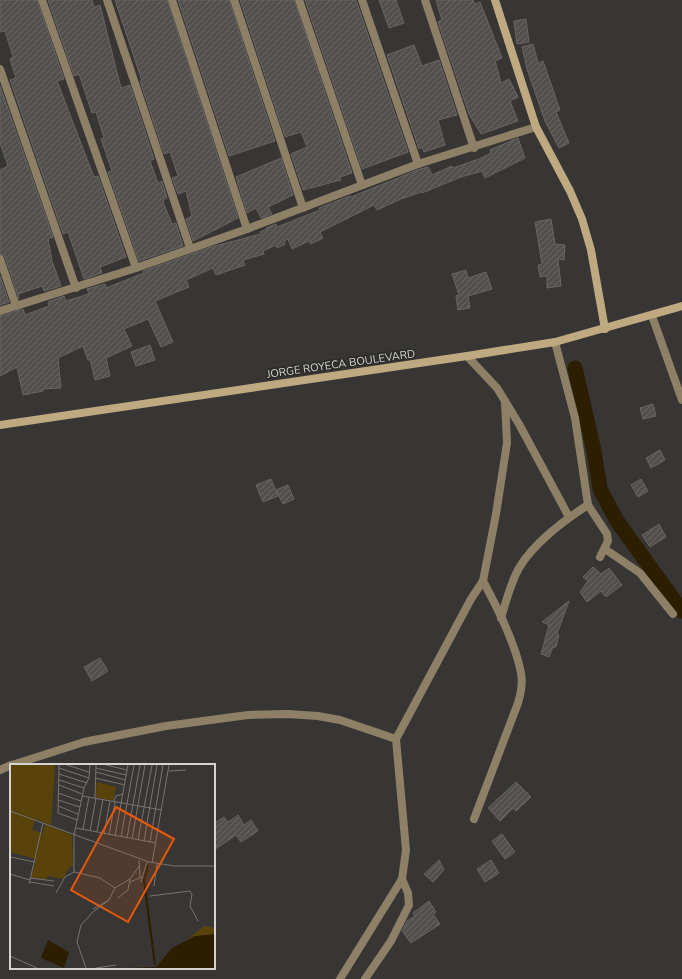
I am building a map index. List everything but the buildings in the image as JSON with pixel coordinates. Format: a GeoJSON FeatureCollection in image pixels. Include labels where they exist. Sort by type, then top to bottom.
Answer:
{"type":"FeatureCollection","features":[{"type":"Feature","properties":{"kind":"street"},"geometry":{"type":"LineString","coordinates":[[42,0],[136,268]]}},
{"type":"Feature","properties":{"kind":"street"},"geometry":{"type":"LineString","coordinates":[[107,0],[190,248]]}},
{"type":"Feature","properties":{"kind":"street"},"geometry":{"type":"LineString","coordinates":[[172,0],[247,229]]}},
{"type":"Feature","properties":{"kind":"street"},"geometry":{"type":"LineString","coordinates":[[234,0],[303,208]]}},
{"type":"Feature","properties":{"kind":"street"},"geometry":{"type":"LineString","coordinates":[[299,0],[362,185]]}},
{"type":"Feature","properties":{"kind":"street"},"geometry":{"type":"LineString","coordinates":[[362,0],[418,164]]}},
{"type":"Feature","properties":{"kind":"street"},"geometry":{"type":"LineString","coordinates":[[425,0],[474,148]]}},
{"type":"Feature","properties":{"kind":"street"},"geometry":{"type":"LineString","coordinates":[[495,0],[536,127],[570,191],[582,219],[591,250],[605,329]]}},
{"type":"Feature","properties":{"kind":"street"},"geometry":{"type":"LineString","coordinates":[[0,68],[76,288]]}},
{"type":"Feature","properties":{"kind":"street"},"geometry":{"type":"LineString","coordinates":[[0,311],[136,268],[247,229],[418,164],[474,148],[536,127]]}},
{"type":"Feature","properties":{"kind":"street"},"geometry":{"type":"LineString","coordinates":[[0,259],[16,306]]}},
{"type":"Feature","properties":{"kind":"street","name":"JORGE ROYECA BOULEVARD"},"geometry":{"type":"LineString","coordinates":[[0,425],[555,342],[652,316],[682,306]]}},
{"type":"Feature","properties":{"kind":"street"},"geometry":{"type":"LineString","coordinates":[[652,316],[682,400]]}},
{"type":"Feature","properties":{"kind":"street"},"geometry":{"type":"LineString","coordinates":[[555,342],[575,418],[588,506],[607,534],[608,541],[600,557]]}},
{"type":"Feature","properties":{"kind":"street"},"geometry":{"type":"LineString","coordinates":[[467,356],[488,378],[506,402],[569,517]]}},
{"type":"Feature","properties":{"kind":"street"},"geometry":{"type":"LineString","coordinates":[[340,979],[402,879],[406,850],[396,739],[471,599],[483,581],[505,464],[507,443],[506,402]]}},
{"type":"Feature","properties":{"kind":"street"},"geometry":{"type":"LineString","coordinates":[[501,618],[511,586],[526,558],[569,517],[588,506]]}},
{"type":"Feature","properties":{"kind":"street"},"geometry":{"type":"LineString","coordinates":[[605,549],[640,572],[673,614]]}},
{"type":"Feature","properties":{"kind":"street"},"geometry":{"type":"LineString","coordinates":[[474,820],[518,703],[522,688],[518,661],[501,618],[483,581]]}},
{"type":"Feature","properties":{"kind":"street"},"geometry":{"type":"LineString","coordinates":[[14,764],[84,742],[166,726],[248,715],[288,714],[318,716],[340,720],[396,739]]}},
{"type":"Feature","properties":{"kind":"street"},"geometry":{"type":"LineString","coordinates":[[0,770],[10,765]]}},
{"type":"Feature","properties":{"kind":"street"},"geometry":{"type":"LineString","coordinates":[[365,979],[391,941],[409,905],[408,893],[402,879]]}},
{"type":"Feature","properties":{"kind":"waterway"},"geometry":{"type":"LineString","coordinates":[[575,368],[594,451],[600,489],[617,521],[682,611]]}}]}
